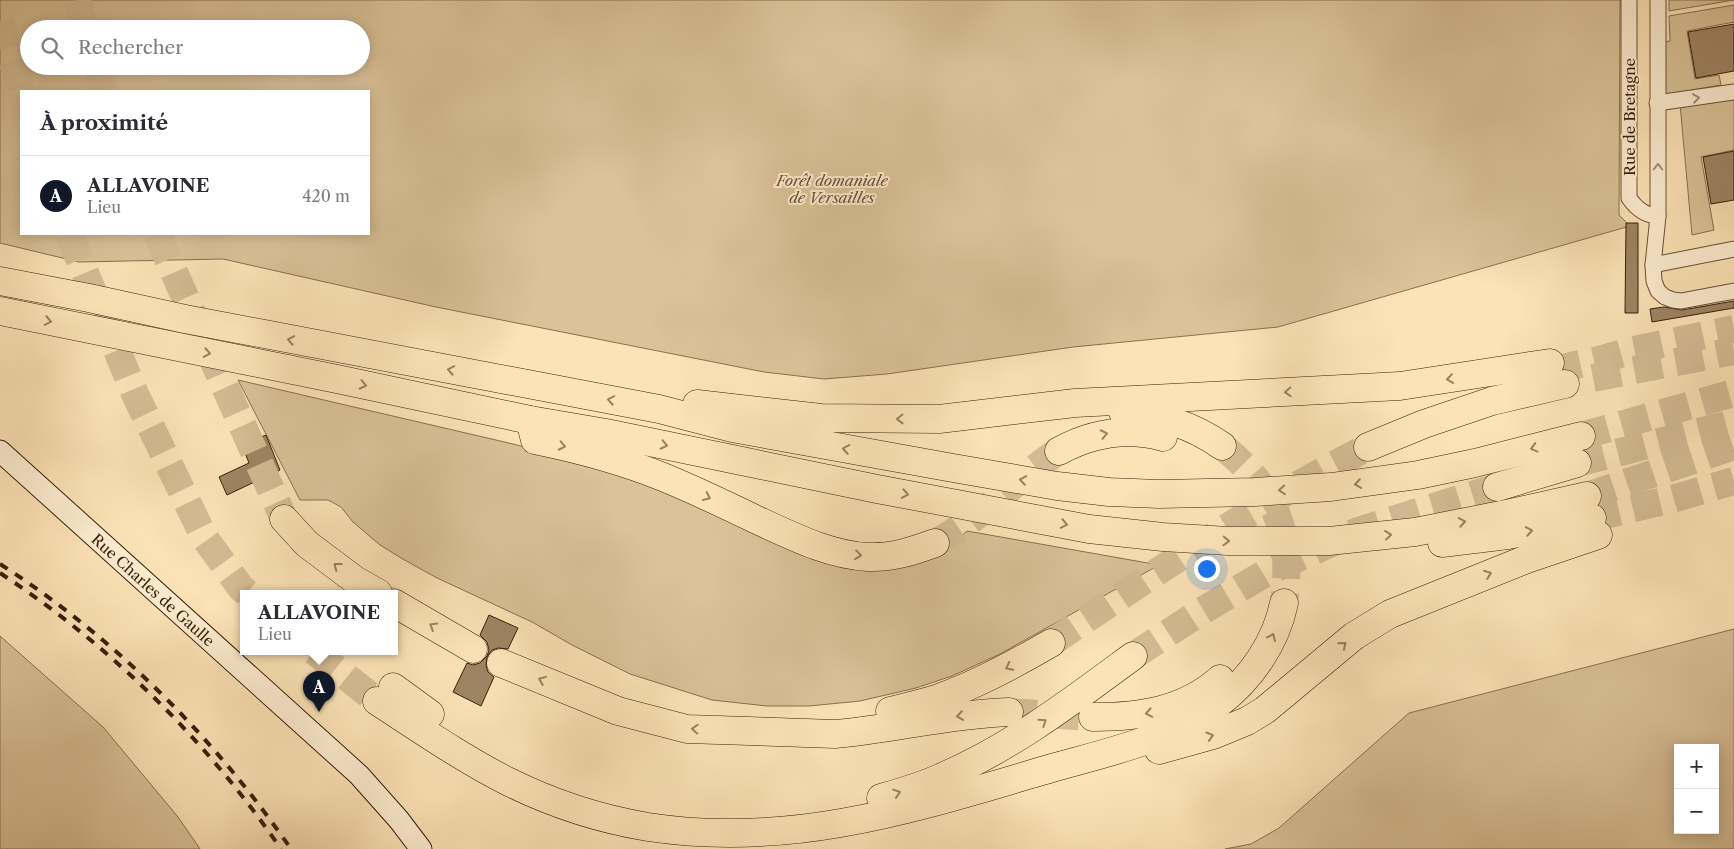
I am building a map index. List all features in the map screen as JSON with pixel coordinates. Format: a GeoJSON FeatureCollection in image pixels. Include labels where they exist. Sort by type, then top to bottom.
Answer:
{"type":"FeatureCollection","features":[{"type":"Feature","properties":{"kind":"highway"},"geometry":{"type":"LineString","coordinates":[[0,267],[165,303],[185,320]]}},
{"type":"Feature","properties":{"kind":"highway"},"geometry":{"type":"LineString","coordinates":[[0,281],[89,298],[185,320],[658,409],[732,428],[1057,486],[1109,492],[1158,494],[1255,492],[1331,487],[1418,475],[1475,463],[1581,436]]}},
{"type":"Feature","properties":{"kind":"highway"},"geometry":{"type":"LineString","coordinates":[[0,312],[530,420],[606,433],[1089,529],[1163,537],[1228,541],[1329,541],[1415,532],[1432,544],[1508,535],[1592,516],[1518,562],[1390,614],[1354,636],[1265,710],[1230,729],[1185,743],[1050,776],[958,796],[850,823],[809,830],[775,833],[709,834],[646,826],[584,812],[509,782],[458,754],[385,694],[486,752],[555,784],[619,804],[684,816],[726,818],[771,817],[808,814],[847,807],[880,799],[942,777],[1002,747],[1042,722],[1133,656]]}},
{"type":"Feature","properties":{"kind":"highway"},"geometry":{"type":"LineString","coordinates":[[939,419],[1074,403],[1400,386],[1556,372],[1492,401],[1364,443]]}},
{"type":"Feature","properties":{"kind":"highway"},"geometry":{"type":"LineString","coordinates":[[658,409],[684,402],[821,418],[939,419],[1083,411],[1122,412],[1148,415],[1183,424],[1199,431],[1214,450],[1150,433],[1114,432],[1092,436],[1075,442],[1059,451]]}},
{"type":"Feature","properties":{"kind":"highway"},"geometry":{"type":"LineString","coordinates":[[530,420],[535,440],[584,450],[628,463],[824,548],[854,555],[888,556],[905,554],[935,543]]}},
{"type":"Feature","properties":{"kind":"highway"},"geometry":{"type":"LineString","coordinates":[[1497,487],[1577,464]]}},
{"type":"Feature","properties":{"kind":"highway"},"geometry":{"type":"LineString","coordinates":[[284,519],[307,544],[355,580],[373,590]]}},
{"type":"Feature","properties":{"kind":"highway"},"geometry":{"type":"LineString","coordinates":[[958,796],[1136,744],[1181,726],[1200,716],[1218,704],[1246,678],[1269,644],[1281,615],[1275,602],[1257,627],[1240,658],[1213,685],[1180,704],[1160,711],[1140,715],[1093,717]]}},
{"type":"Feature","properties":{"kind":"highway"},"geometry":{"type":"LineString","coordinates":[[398,605],[473,650]]}},
{"type":"Feature","properties":{"kind":"highway"},"geometry":{"type":"LineString","coordinates":[[744,732],[836,722],[938,698],[979,682],[1051,643]]}},
{"type":"Feature","properties":{"kind":"highway"},"geometry":{"type":"LineString","coordinates":[[501,663],[618,711],[687,729],[835,734],[981,713],[1009,712]]}},
{"type":"Feature","properties":{"kind":"main road","name":"Rue Charles de Gaulle"},"geometry":{"type":"LineString","coordinates":[[3,456],[359,775],[399,820],[420,849]]}},
{"type":"Feature","properties":{"kind":"street","name":"Rue de Bretagne"},"geometry":{"type":"LineString","coordinates":[[1630,0],[1629,198],[1645,214],[1658,216]]}},
{"type":"Feature","properties":{"kind":"street","name":"Rue de Bretagne"},"geometry":{"type":"LineString","coordinates":[[1658,0],[1658,216],[1653,265],[1654,281],[1658,291],[1673,300],[1734,290]]}},
{"type":"Feature","properties":{"kind":"street"},"geometry":{"type":"LineString","coordinates":[[1657,103],[1734,92]]}},
{"type":"Feature","properties":{"kind":"street"},"geometry":{"type":"LineString","coordinates":[[1653,265],[1734,249]]}},
{"type":"Feature","properties":{"kind":"green space","name":"Forêt domaniale de Versailles"},"geometry":{"type":"Polygon","coordinates":[[[0,0],[1620,0],[1619,215],[1630,226],[1278,327],[1073,347],[887,374],[824,379],[764,372],[436,307],[223,259],[79,262],[0,243],[0,0]]]}},
{"type":"Feature","properties":{"kind":"green space"},"geometry":{"type":"Polygon","coordinates":[[[1669,0],[1734,0],[1669,11],[1669,0]]]}},
{"type":"Feature","properties":{"kind":"green space"},"geometry":{"type":"Polygon","coordinates":[[[1734,5],[1734,22],[1687,31],[1695,79],[1719,75],[1721,85],[1663,95],[1663,42],[1670,41],[1669,16],[1734,5]]]}},
{"type":"Feature","properties":{"kind":"green space"},"geometry":{"type":"Polygon","coordinates":[[[1734,96],[1734,150],[1701,157],[1714,230],[1692,235],[1680,104],[1734,96]]]}},
{"type":"Feature","properties":{"kind":"green space"},"geometry":{"type":"Polygon","coordinates":[[[238,380],[513,444],[620,472],[800,552],[924,557],[949,547],[967,531],[1159,565],[1000,654],[952,676],[916,688],[860,701],[809,706],[767,706],[712,700],[630,674],[572,645],[532,622],[437,578],[401,558],[380,545],[353,522],[341,507],[328,500],[300,500],[238,380]]]}},
{"type":"Feature","properties":{"kind":"green space"},"geometry":{"type":"Polygon","coordinates":[[[1734,629],[1734,849],[1225,849],[1251,844],[1279,828],[1409,713],[1734,629]]]}},
{"type":"Feature","properties":{"kind":"green space"},"geometry":{"type":"Polygon","coordinates":[[[0,636],[103,727],[178,817],[200,849],[0,849],[0,636]]]}},
{"type":"Feature","properties":{"kind":"building"},"geometry":{"type":"Polygon","coordinates":[[[1734,24],[1734,71],[1696,78],[1688,32],[1734,24]]]}},
{"type":"Feature","properties":{"kind":"building"},"geometry":{"type":"Polygon","coordinates":[[[1734,151],[1734,200],[1711,204],[1703,157],[1734,151]]]}},
{"type":"Feature","properties":{"kind":"building"},"geometry":{"type":"Polygon","coordinates":[[[1626,223],[1638,223],[1638,313],[1625,313],[1626,223]]]}},
{"type":"Feature","properties":{"kind":"building"},"geometry":{"type":"Polygon","coordinates":[[[1734,301],[1734,308],[1652,322],[1650,309],[1664,307],[1682,310],[1734,301]]]}},
{"type":"Feature","properties":{"kind":"building"},"geometry":{"type":"Polygon","coordinates":[[[266,435],[280,470],[227,495],[219,477],[249,463],[242,445],[266,435]]]}},
{"type":"Feature","properties":{"kind":"building"},"geometry":{"type":"Polygon","coordinates":[[[489,615],[518,628],[508,649],[498,648],[492,650],[487,657],[486,666],[488,672],[494,677],[481,706],[453,692],[467,663],[473,665],[480,663],[487,656],[489,650],[487,642],[480,635],[489,615]]]}},
{"type":"Feature","properties":{"kind":"tunnel"},"geometry":{"type":"LineString","coordinates":[[77,0],[83,20]]}},
{"type":"Feature","properties":{"kind":"tunnel"},"geometry":{"type":"LineString","coordinates":[[0,21],[22,90]]}},
{"type":"Feature","properties":{"kind":"tunnel"},"geometry":{"type":"LineString","coordinates":[[100,75],[104,90]]}},
{"type":"Feature","properties":{"kind":"tunnel"},"geometry":{"type":"LineString","coordinates":[[69,235],[135,394],[204,537],[243,590]]}},
{"type":"Feature","properties":{"kind":"tunnel"},"geometry":{"type":"LineString","coordinates":[[157,235],[284,519]]}},
{"type":"Feature","properties":{"kind":"tunnel"},"geometry":{"type":"LineString","coordinates":[[1553,370],[1634,350],[1734,329]]}},
{"type":"Feature","properties":{"kind":"tunnel"},"geometry":{"type":"LineString","coordinates":[[1593,378],[1734,351]]}},
{"type":"Feature","properties":{"kind":"tunnel"},"geometry":{"type":"LineString","coordinates":[[1581,436],[1734,393]]}},
{"type":"Feature","properties":{"kind":"tunnel"},"geometry":{"type":"LineString","coordinates":[[1577,463],[1734,423]]}},
{"type":"Feature","properties":{"kind":"tunnel"},"geometry":{"type":"LineString","coordinates":[[1222,446],[1256,479],[1277,515],[1283,535],[1286,556],[1284,603]]}},
{"type":"Feature","properties":{"kind":"tunnel"},"geometry":{"type":"LineString","coordinates":[[1587,496],[1734,446]]}},
{"type":"Feature","properties":{"kind":"tunnel"},"geometry":{"type":"LineString","coordinates":[[1051,643],[1167,565],[1246,516],[1368,447]]}},
{"type":"Feature","properties":{"kind":"tunnel"},"geometry":{"type":"LineString","coordinates":[[935,543],[983,511],[1059,451]]}},
{"type":"Feature","properties":{"kind":"tunnel"},"geometry":{"type":"LineString","coordinates":[[1592,518],[1672,499],[1734,481]]}},
{"type":"Feature","properties":{"kind":"tunnel"},"geometry":{"type":"LineString","coordinates":[[1133,656],[1267,572],[1358,531],[1497,487]]}},
{"type":"Feature","properties":{"kind":"tunnel"},"geometry":{"type":"LineString","coordinates":[[319,655],[377,701]]}},
{"type":"Feature","properties":{"kind":"tunnel"},"geometry":{"type":"LineString","coordinates":[[1009,712],[1093,717]]}},
{"type":"Feature","properties":{"kind":"railway"},"geometry":{"type":"LineString","coordinates":[[0,564],[83,624],[159,692],[229,767],[291,849]]}},
{"type":"Feature","properties":{"kind":"railway"},"geometry":{"type":"LineString","coordinates":[[0,573],[80,631],[118,663],[154,698],[189,733],[221,770],[281,849]]}},
{"type":"Feature","properties":{"kind":"place","name":"ALLAVOINE"},"geometry":{"type":"Point","coordinates":[319,712]}}]}
